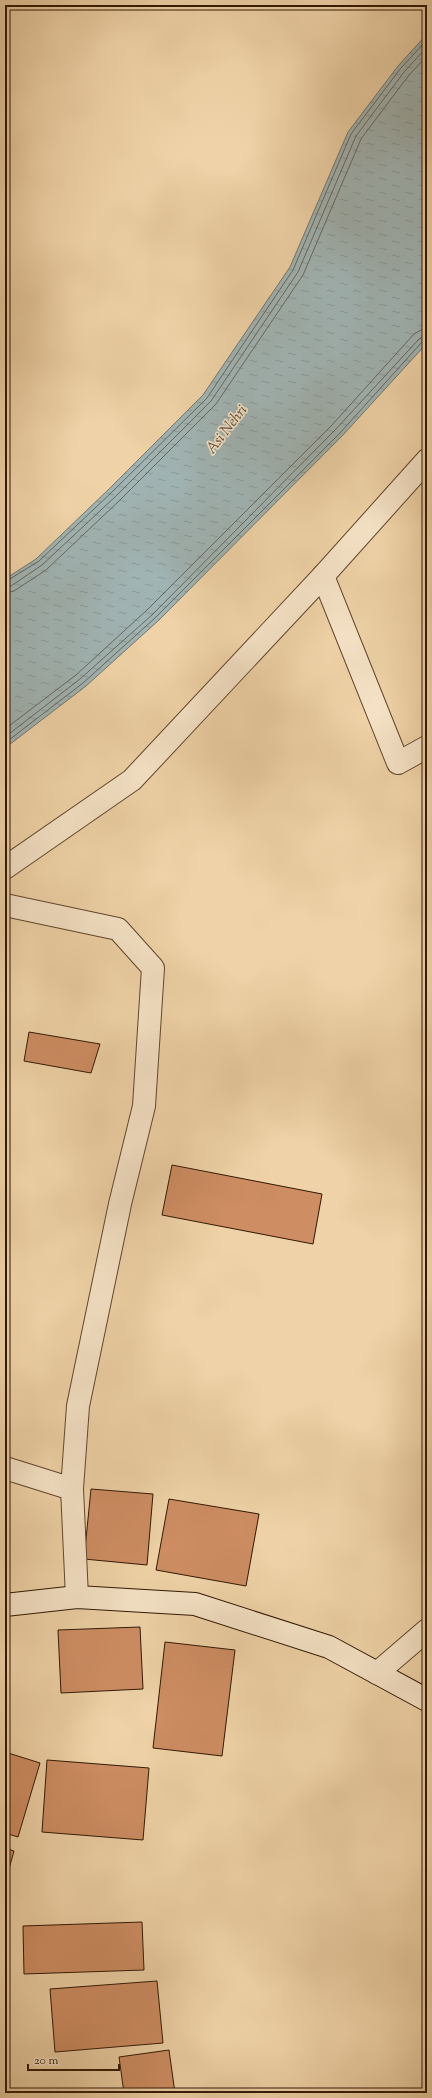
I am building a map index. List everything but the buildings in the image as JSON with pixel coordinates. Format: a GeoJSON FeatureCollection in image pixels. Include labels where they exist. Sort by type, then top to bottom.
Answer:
{"type":"FeatureCollection","features":[{"type":"Feature","properties":{"kind":"street"},"geometry":{"type":"LineString","coordinates":[[5,868],[132,780],[322,576],[427,460]]}},
{"type":"Feature","properties":{"kind":"street"},"geometry":{"type":"LineString","coordinates":[[322,576],[398,763],[427,747]]}},
{"type":"Feature","properties":{"kind":"street"},"geometry":{"type":"LineString","coordinates":[[5,905],[118,929],[153,968],[144,1106],[120,1204],[78,1406],[72,1489],[77,1598]]}},
{"type":"Feature","properties":{"kind":"street"},"geometry":{"type":"LineString","coordinates":[[5,1468],[72,1489]]}},
{"type":"Feature","properties":{"kind":"street"},"geometry":{"type":"LineString","coordinates":[[5,1606],[77,1598],[195,1604],[329,1647],[427,1700]]}},
{"type":"Feature","properties":{"kind":"street"},"geometry":{"type":"LineString","coordinates":[[376,1673],[427,1630]]}},
{"type":"Feature","properties":{"kind":"water","name":"Asi Nehri"},"geometry":{"type":"Polygon","coordinates":[[[427,34],[427,343],[343,435],[159,620],[86,686],[5,748],[5,579],[36,559],[109,489],[203,395],[290,267],[348,132],[398,66],[427,34]]]}}]}
